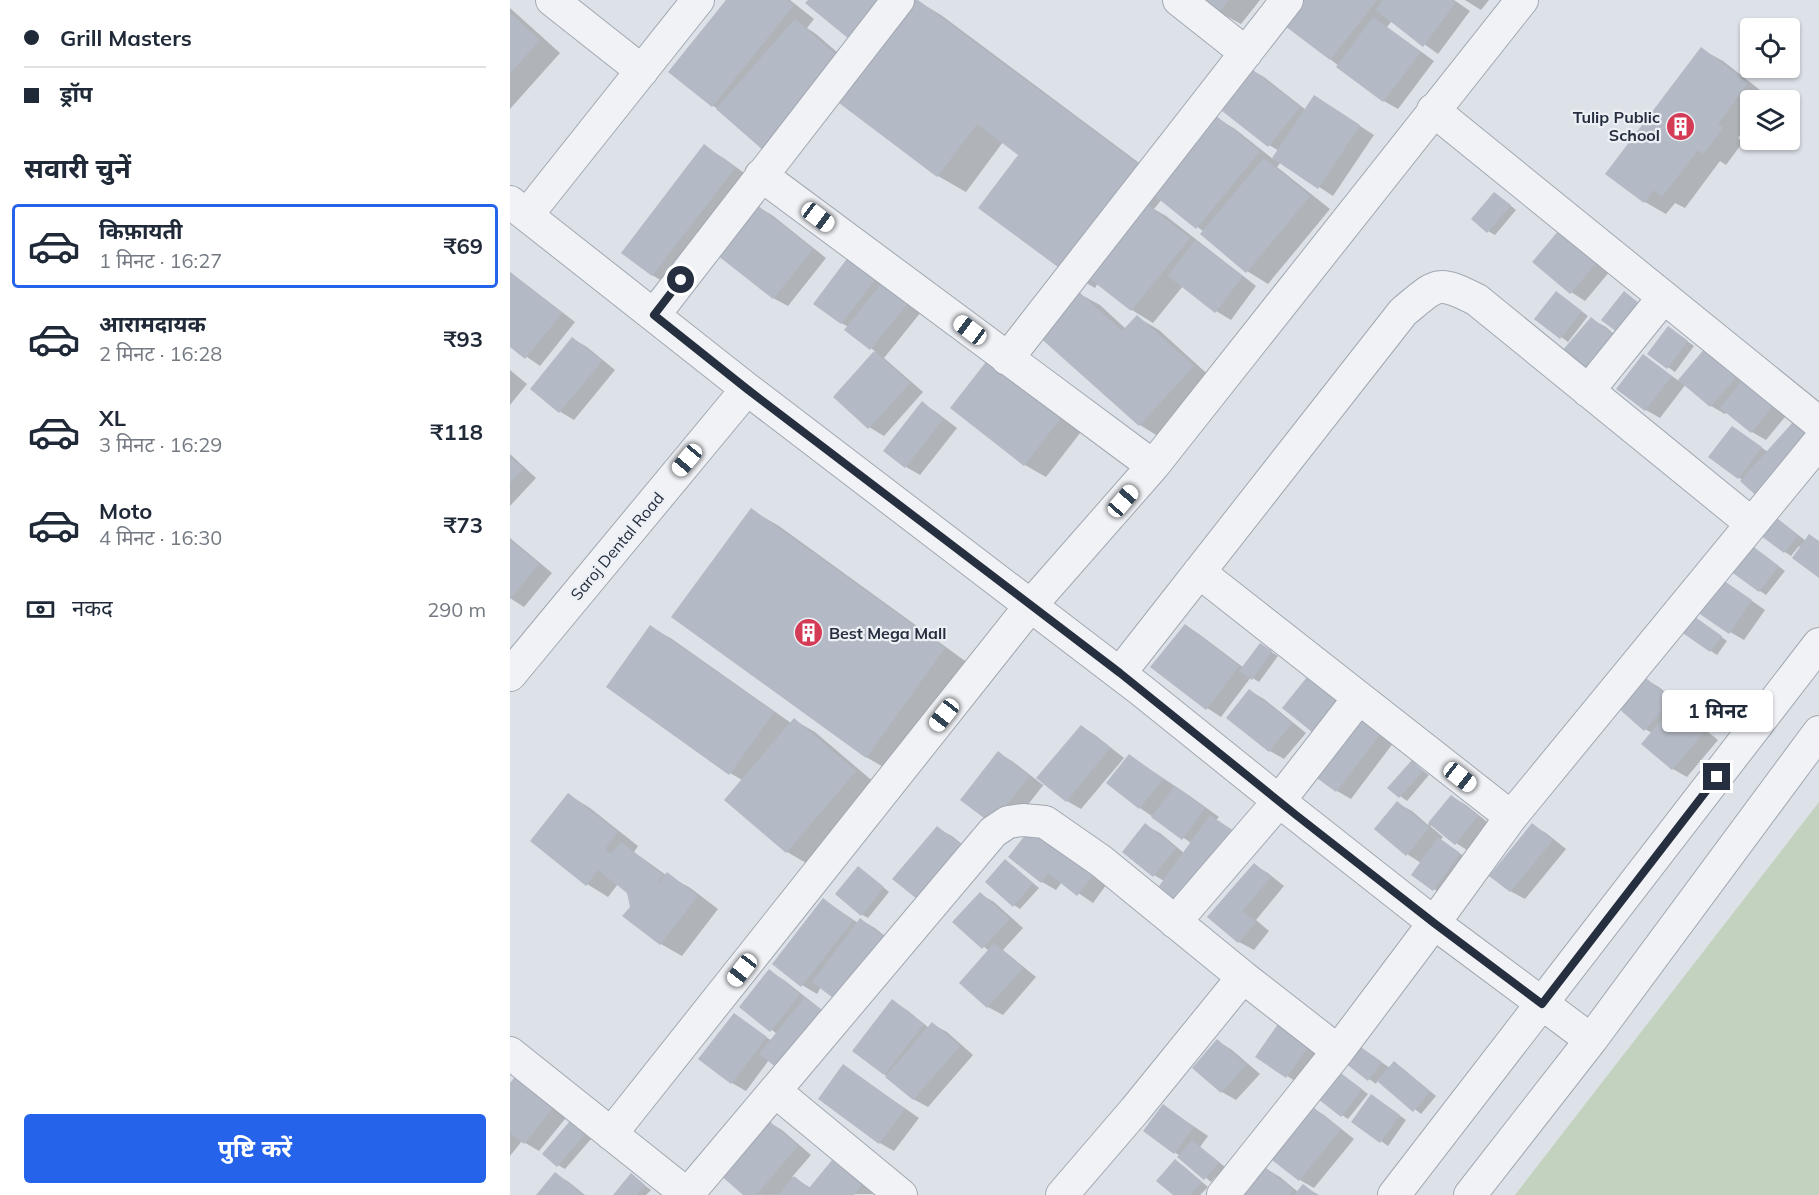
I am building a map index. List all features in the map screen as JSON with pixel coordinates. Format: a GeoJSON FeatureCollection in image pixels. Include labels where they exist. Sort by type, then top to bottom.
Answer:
{"type":"FeatureCollection","features":[{"type":"Feature","properties":{"kind":"street"},"geometry":{"type":"LineString","coordinates":[[552,0],[642,71]]}},
{"type":"Feature","properties":{"kind":"street"},"geometry":{"type":"LineString","coordinates":[[698,0],[642,71],[519,208],[747,389],[1120,673],[1434,923],[1591,1040]]}},
{"type":"Feature","properties":{"kind":"street"},"geometry":{"type":"LineString","coordinates":[[654,315],[898,0]]}},
{"type":"Feature","properties":{"kind":"street"},"geometry":{"type":"LineString","coordinates":[[1179,0],[1246,53]]}},
{"type":"Feature","properties":{"kind":"street"},"geometry":{"type":"LineString","coordinates":[[1007,359],[1287,0]]}},
{"type":"Feature","properties":{"kind":"street"},"geometry":{"type":"LineString","coordinates":[[612,1134],[1031,605],[1153,466],[1522,0]]}},
{"type":"Feature","properties":{"kind":"street"},"geometry":{"type":"LineString","coordinates":[[1433,110],[1819,423]]}},
{"type":"Feature","properties":{"kind":"street"},"geometry":{"type":"LineString","coordinates":[[761,175],[1153,466]]}},
{"type":"Feature","properties":{"kind":"street"},"geometry":{"type":"LineString","coordinates":[[1120,673],[1403,312],[1433,288],[1452,288],[1477,300],[1752,524]]}},
{"type":"Feature","properties":{"kind":"street"},"geometry":{"type":"LineString","coordinates":[[1588,391],[1663,298]]}},
{"type":"Feature","properties":{"kind":"street","name":"Saroj Dental Road"},"geometry":{"type":"LineString","coordinates":[[510,675],[747,389]]}},
{"type":"Feature","properties":{"kind":"street"},"geometry":{"type":"LineString","coordinates":[[1223,1195],[1338,1050],[1511,817],[1819,442]]}},
{"type":"Feature","properties":{"kind":"street"},"geometry":{"type":"LineString","coordinates":[[1199,572],[1511,817]]}},
{"type":"Feature","properties":{"kind":"street"},"geometry":{"type":"LineString","coordinates":[[1394,1195],[1819,644]]}},
{"type":"Feature","properties":{"kind":"street"},"geometry":{"type":"LineString","coordinates":[[1175,922],[1279,801],[1359,698]]}},
{"type":"Feature","properties":{"kind":"street"},"geometry":{"type":"LineString","coordinates":[[1470,1195],[1591,1040],[1819,732]]}},
{"type":"Feature","properties":{"kind":"street"},"geometry":{"type":"LineString","coordinates":[[512,1057],[687,1195],[993,832],[1008,822],[1023,819],[1045,822],[1101,861],[1243,977],[1338,1050]]}},
{"type":"Feature","properties":{"kind":"street"},"geometry":{"type":"LineString","coordinates":[[1062,1195],[1149,1094],[1243,977]]}},
{"type":"Feature","properties":{"kind":"street"},"geometry":{"type":"LineString","coordinates":[[775,1091],[901,1195]]}},
{"type":"Feature","properties":{"kind":"green space"},"geometry":{"type":"Polygon","coordinates":[[[1819,802],[1819,1195],[1515,1195],[1819,802]]]}},
{"type":"Feature","properties":{"kind":"building"},"geometry":{"type":"Polygon","coordinates":[[[726,0],[787,0],[794,5],[712,107],[668,72],[726,0]]]}},
{"type":"Feature","properties":{"kind":"building"},"geometry":{"type":"Polygon","coordinates":[[[808,0],[891,0],[855,44],[805,3],[808,0]]]}},
{"type":"Feature","properties":{"kind":"building"},"geometry":{"type":"Polygon","coordinates":[[[910,0],[918,0],[1145,169],[1066,273],[978,208],[1018,155],[977,124],[937,177],[835,100],[910,0]]]}},
{"type":"Feature","properties":{"kind":"building"},"geometry":{"type":"Polygon","coordinates":[[[1202,0],[1229,0],[1218,13],[1202,0]]]}},
{"type":"Feature","properties":{"kind":"building"},"geometry":{"type":"Polygon","coordinates":[[[1298,0],[1377,0],[1330,60],[1281,23],[1298,0]]]}},
{"type":"Feature","properties":{"kind":"building"},"geometry":{"type":"Polygon","coordinates":[[[1383,0],[1453,0],[1456,2],[1423,47],[1376,10],[1383,0]]]}},
{"type":"Feature","properties":{"kind":"building"},"geometry":{"type":"Polygon","coordinates":[[[510,13],[540,40],[510,73],[510,13]]]}},
{"type":"Feature","properties":{"kind":"building"},"geometry":{"type":"Polygon","coordinates":[[[1373,17],[1421,52],[1383,102],[1336,67],[1373,17]]]}},
{"type":"Feature","properties":{"kind":"building"},"geometry":{"type":"Polygon","coordinates":[[[795,19],[843,61],[764,151],[716,109],[795,19]]]}},
{"type":"Feature","properties":{"kind":"building","name":"Tulip Public School"},"geometry":{"type":"Polygon","coordinates":[[[1701,47],[1748,83],[1743,90],[1740,90],[1740,94],[1718,124],[1723,128],[1703,154],[1698,150],[1662,197],[1654,190],[1644,203],[1605,174],[1701,47]]]}},
{"type":"Feature","properties":{"kind":"building"},"geometry":{"type":"Polygon","coordinates":[[[1249,67],[1300,107],[1268,147],[1217,107],[1249,67]]]}},
{"type":"Feature","properties":{"kind":"building"},"geometry":{"type":"Polygon","coordinates":[[[1314,95],[1360,125],[1318,189],[1272,158],[1314,95]]]}},
{"type":"Feature","properties":{"kind":"building"},"geometry":{"type":"Polygon","coordinates":[[[1214,114],[1260,151],[1196,229],[1150,192],[1214,114]]]}},
{"type":"Feature","properties":{"kind":"building"},"geometry":{"type":"Polygon","coordinates":[[[704,144],[735,168],[652,276],[621,253],[704,144]]]}},
{"type":"Feature","properties":{"kind":"building"},"geometry":{"type":"Polygon","coordinates":[[[1264,158],[1310,196],[1246,273],[1200,234],[1264,158]]]}},
{"type":"Feature","properties":{"kind":"building"},"geometry":{"type":"Polygon","coordinates":[[[1494,192],[1511,205],[1487,233],[1471,219],[1494,192]]]}},
{"type":"Feature","properties":{"kind":"building"},"geometry":{"type":"Polygon","coordinates":[[[1144,202],[1190,238],[1131,311],[1085,275],[1144,202]]]}},
{"type":"Feature","properties":{"kind":"building"},"geometry":{"type":"Polygon","coordinates":[[[757,205],[813,249],[773,299],[717,255],[757,205]]]}},
{"type":"Feature","properties":{"kind":"building"},"geometry":{"type":"Polygon","coordinates":[[[1559,230],[1598,261],[1570,294],[1532,262],[1559,230]]]}},
{"type":"Feature","properties":{"kind":"building"},"geometry":{"type":"Polygon","coordinates":[[[1195,240],[1243,276],[1215,313],[1168,276],[1195,240]]]}},
{"type":"Feature","properties":{"kind":"building"},"geometry":{"type":"Polygon","coordinates":[[[852,252],[880,273],[841,324],[813,304],[852,252]]]}},
{"type":"Feature","properties":{"kind":"building"},"geometry":{"type":"Polygon","coordinates":[[[510,272],[562,313],[525,359],[510,347],[510,272]]]}},
{"type":"Feature","properties":{"kind":"building"},"geometry":{"type":"Polygon","coordinates":[[[886,278],[912,298],[870,350],[844,330],[886,278]]]}},
{"type":"Feature","properties":{"kind":"building"},"geometry":{"type":"Polygon","coordinates":[[[1078,291],[1122,331],[1137,315],[1194,366],[1139,426],[1037,335],[1078,291]]]}},
{"type":"Feature","properties":{"kind":"building"},"geometry":{"type":"Polygon","coordinates":[[[1556,291],[1582,311],[1560,339],[1534,319],[1556,291]]]}},
{"type":"Feature","properties":{"kind":"building"},"geometry":{"type":"Polygon","coordinates":[[[1624,291],[1645,308],[1622,336],[1601,320],[1624,291]]]}},
{"type":"Feature","properties":{"kind":"building"},"geometry":{"type":"Polygon","coordinates":[[[1591,317],[1620,341],[1591,375],[1562,351],[1591,317]]]}},
{"type":"Feature","properties":{"kind":"building"},"geometry":{"type":"Polygon","coordinates":[[[1668,326],[1688,341],[1667,369],[1647,354],[1668,326]]]}},
{"type":"Feature","properties":{"kind":"building"},"geometry":{"type":"Polygon","coordinates":[[[572,337],[602,361],[559,413],[530,389],[572,337]]]}},
{"type":"Feature","properties":{"kind":"building"},"geometry":{"type":"Polygon","coordinates":[[[1706,347],[1738,375],[1710,407],[1678,380],[1706,347]]]}},
{"type":"Feature","properties":{"kind":"building"},"geometry":{"type":"Polygon","coordinates":[[[874,351],[910,383],[868,429],[833,397],[874,351]]]}},
{"type":"Feature","properties":{"kind":"building"},"geometry":{"type":"Polygon","coordinates":[[[1643,354],[1672,376],[1645,411],[1616,389],[1643,354]]]}},
{"type":"Feature","properties":{"kind":"building"},"geometry":{"type":"Polygon","coordinates":[[[989,358],[1063,415],[1024,466],[950,408],[989,358]]]}},
{"type":"Feature","properties":{"kind":"building"},"geometry":{"type":"Polygon","coordinates":[[[1745,377],[1776,402],[1751,433],[1720,408],[1745,377]]]}},
{"type":"Feature","properties":{"kind":"building"},"geometry":{"type":"Polygon","coordinates":[[[922,401],[943,419],[905,468],[883,451],[922,401]]]}},
{"type":"Feature","properties":{"kind":"building"},"geometry":{"type":"Polygon","coordinates":[[[1793,422],[1814,440],[1761,500],[1740,481],[1793,422]]]}},
{"type":"Feature","properties":{"kind":"building"},"geometry":{"type":"Polygon","coordinates":[[[1732,426],[1762,447],[1738,479],[1708,457],[1732,426]]]}},
{"type":"Feature","properties":{"kind":"building"},"geometry":{"type":"Polygon","coordinates":[[[510,457],[523,469],[510,483],[510,457]]]}},
{"type":"Feature","properties":{"kind":"building","name":"Best Mega Mall"},"geometry":{"type":"Polygon","coordinates":[[[751,508],[945,648],[866,758],[671,617],[751,508]]]}},
{"type":"Feature","properties":{"kind":"building"},"geometry":{"type":"Polygon","coordinates":[[[1768,511],[1798,535],[1784,553],[1753,530],[1768,511]]]}},
{"type":"Feature","properties":{"kind":"building"},"geometry":{"type":"Polygon","coordinates":[[[1809,534],[1819,541],[1819,578],[1792,558],[1809,534]]]}},
{"type":"Feature","properties":{"kind":"building"},"geometry":{"type":"Polygon","coordinates":[[[510,540],[539,564],[510,599],[510,540]]]}},
{"type":"Feature","properties":{"kind":"building"},"geometry":{"type":"Polygon","coordinates":[[[1750,544],[1779,566],[1759,592],[1730,571],[1750,544]]]}},
{"type":"Feature","properties":{"kind":"building"},"geometry":{"type":"Polygon","coordinates":[[[1717,576],[1752,600],[1729,634],[1694,610],[1717,576]]]}},
{"type":"Feature","properties":{"kind":"building"},"geometry":{"type":"Polygon","coordinates":[[[1692,615],[1722,636],[1710,652],[1680,631],[1692,615]]]}},
{"type":"Feature","properties":{"kind":"building"},"geometry":{"type":"Polygon","coordinates":[[[1185,624],[1239,666],[1206,710],[1150,667],[1185,624]]]}},
{"type":"Feature","properties":{"kind":"building"},"geometry":{"type":"Polygon","coordinates":[[[650,625],[774,712],[729,775],[606,687],[650,625]]]}},
{"type":"Feature","properties":{"kind":"building"},"geometry":{"type":"Polygon","coordinates":[[[1260,643],[1272,651],[1252,680],[1239,671],[1260,643]]]}},
{"type":"Feature","properties":{"kind":"building"},"geometry":{"type":"Polygon","coordinates":[[[1307,677],[1337,701],[1312,732],[1282,708],[1307,677]]]}},
{"type":"Feature","properties":{"kind":"building"},"geometry":{"type":"Polygon","coordinates":[[[1645,677],[1671,700],[1644,731],[1618,708],[1645,677]]]}},
{"type":"Feature","properties":{"kind":"building"},"geometry":{"type":"Polygon","coordinates":[[[1249,689],[1292,723],[1269,752],[1226,718],[1249,689]]]}},
{"type":"Feature","properties":{"kind":"building"},"geometry":{"type":"Polygon","coordinates":[[[1674,705],[1705,731],[1672,770],[1641,744],[1674,705]]]}},
{"type":"Feature","properties":{"kind":"building"},"geometry":{"type":"Polygon","coordinates":[[[1360,717],[1381,733],[1336,792],[1314,776],[1360,717]]]}},
{"type":"Feature","properties":{"kind":"building"},"geometry":{"type":"Polygon","coordinates":[[[794,718],[856,771],[786,853],[724,800],[794,718]]]}},
{"type":"Feature","properties":{"kind":"building"},"geometry":{"type":"Polygon","coordinates":[[[1081,725],[1110,748],[1066,802],[1036,778],[1081,725]]]}},
{"type":"Feature","properties":{"kind":"building"},"geometry":{"type":"Polygon","coordinates":[[[998,751],[1029,776],[992,824],[960,800],[998,751]]]}},
{"type":"Feature","properties":{"kind":"building"},"geometry":{"type":"Polygon","coordinates":[[[1129,754],[1163,779],[1139,809],[1106,783],[1129,754]]]}},
{"type":"Feature","properties":{"kind":"building"},"geometry":{"type":"Polygon","coordinates":[[[1412,760],[1423,771],[1399,798],[1387,788],[1412,760]]]}},
{"type":"Feature","properties":{"kind":"building"},"geometry":{"type":"Polygon","coordinates":[[[1175,786],[1205,808],[1182,840],[1151,817],[1175,786]]]}},
{"type":"Feature","properties":{"kind":"building"},"geometry":{"type":"Polygon","coordinates":[[[568,793],[618,832],[605,849],[611,854],[621,842],[663,875],[658,884],[667,872],[698,896],[660,945],[622,916],[630,907],[627,893],[598,870],[586,886],[530,841],[568,793]]]}},
{"type":"Feature","properties":{"kind":"building"},"geometry":{"type":"Polygon","coordinates":[[[1451,795],[1478,816],[1455,845],[1428,823],[1451,795]]]}},
{"type":"Feature","properties":{"kind":"building"},"geometry":{"type":"Polygon","coordinates":[[[1397,801],[1429,828],[1406,856],[1374,829],[1397,801]]]}},
{"type":"Feature","properties":{"kind":"building"},"geometry":{"type":"Polygon","coordinates":[[[1210,815],[1234,831],[1181,906],[1157,889],[1210,815]]]}},
{"type":"Feature","properties":{"kind":"building"},"geometry":{"type":"Polygon","coordinates":[[[1145,823],[1176,848],[1153,877],[1122,852],[1145,823]]]}},
{"type":"Feature","properties":{"kind":"building"},"geometry":{"type":"Polygon","coordinates":[[[1532,823],[1553,840],[1510,892],[1489,876],[1532,823]]]}},
{"type":"Feature","properties":{"kind":"building"},"geometry":{"type":"Polygon","coordinates":[[[1034,824],[1096,872],[1077,896],[1048,873],[1041,883],[1008,857],[1034,824]]]}},
{"type":"Feature","properties":{"kind":"building"},"geometry":{"type":"Polygon","coordinates":[[[937,826],[971,853],[927,907],[892,879],[937,826]]]}},
{"type":"Feature","properties":{"kind":"building"},"geometry":{"type":"Polygon","coordinates":[[[1438,837],[1460,853],[1433,891],[1411,875],[1438,837]]]}},
{"type":"Feature","properties":{"kind":"building"},"geometry":{"type":"Polygon","coordinates":[[[1005,859],[1033,883],[1013,907],[985,882],[1005,859]]]}},
{"type":"Feature","properties":{"kind":"building"},"geometry":{"type":"Polygon","coordinates":[[[1254,863],[1271,877],[1242,911],[1256,922],[1238,943],[1207,917],[1254,863]]]}},
{"type":"Feature","properties":{"kind":"building"},"geometry":{"type":"Polygon","coordinates":[[[858,866],[884,887],[861,916],[835,894],[858,866]]]}},
{"type":"Feature","properties":{"kind":"building"},"geometry":{"type":"Polygon","coordinates":[[[980,892],[1010,919],[982,949],[952,922],[980,892]]]}},
{"type":"Feature","properties":{"kind":"building"},"geometry":{"type":"Polygon","coordinates":[[[823,898],[853,921],[801,987],[772,964],[823,898]]]}},
{"type":"Feature","properties":{"kind":"building"},"geometry":{"type":"Polygon","coordinates":[[[860,918],[889,941],[841,1004],[812,982],[860,918]]]}},
{"type":"Feature","properties":{"kind":"building"},"geometry":{"type":"Polygon","coordinates":[[[994,943],[1023,968],[987,1008],[959,983],[994,943]]]}},
{"type":"Feature","properties":{"kind":"building"},"geometry":{"type":"Polygon","coordinates":[[[769,969],[800,994],[770,1032],[739,1007],[769,969]]]}},
{"type":"Feature","properties":{"kind":"building"},"geometry":{"type":"Polygon","coordinates":[[[805,997],[828,1016],[782,1072],[759,1054],[805,997]]]}},
{"type":"Feature","properties":{"kind":"building"},"geometry":{"type":"Polygon","coordinates":[[[892,999],[924,1024],[884,1075],[852,1051],[892,999]]]}},
{"type":"Feature","properties":{"kind":"building"},"geometry":{"type":"Polygon","coordinates":[[[734,1013],[767,1037],[731,1084],[698,1059],[734,1013]]]}},
{"type":"Feature","properties":{"kind":"building"},"geometry":{"type":"Polygon","coordinates":[[[932,1022],[960,1046],[913,1100],[885,1077],[932,1022]]]}},
{"type":"Feature","properties":{"kind":"building"},"geometry":{"type":"Polygon","coordinates":[[[1278,1024],[1309,1046],[1286,1078],[1255,1057],[1278,1024]]]}},
{"type":"Feature","properties":{"kind":"building"},"geometry":{"type":"Polygon","coordinates":[[[1217,1039],[1246,1065],[1221,1093],[1192,1068],[1217,1039]]]}},
{"type":"Feature","properties":{"kind":"building"},"geometry":{"type":"Polygon","coordinates":[[[1358,1045],[1382,1062],[1368,1081],[1345,1063],[1358,1045]]]}},
{"type":"Feature","properties":{"kind":"building"},"geometry":{"type":"Polygon","coordinates":[[[1394,1061],[1430,1092],[1413,1112],[1377,1081],[1394,1061]]]}},
{"type":"Feature","properties":{"kind":"building"},"geometry":{"type":"Polygon","coordinates":[[[843,1064],[905,1109],[879,1144],[818,1099],[843,1064]]]}},
{"type":"Feature","properties":{"kind":"building"},"geometry":{"type":"Polygon","coordinates":[[[1334,1068],[1362,1089],[1341,1117],[1313,1095],[1334,1068]]]}},
{"type":"Feature","properties":{"kind":"building"},"geometry":{"type":"Polygon","coordinates":[[[517,1074],[556,1104],[524,1144],[510,1133],[510,1083],[517,1074]]]}},
{"type":"Feature","properties":{"kind":"building"},"geometry":{"type":"Polygon","coordinates":[[[1371,1094],[1400,1115],[1380,1143],[1351,1122],[1371,1094]]]}},
{"type":"Feature","properties":{"kind":"building"},"geometry":{"type":"Polygon","coordinates":[[[1163,1104],[1194,1127],[1174,1154],[1143,1131],[1163,1104]]]}},
{"type":"Feature","properties":{"kind":"building"},"geometry":{"type":"Polygon","coordinates":[[[1309,1104],[1341,1129],[1299,1181],[1268,1157],[1309,1104]]]}},
{"type":"Feature","properties":{"kind":"building"},"geometry":{"type":"Polygon","coordinates":[[[767,1119],[798,1146],[756,1195],[743,1195],[719,1174],[767,1119]]]}},
{"type":"Feature","properties":{"kind":"building"},"geometry":{"type":"Polygon","coordinates":[[[570,1121],[585,1134],[557,1167],[542,1154],[570,1121]]]}},
{"type":"Feature","properties":{"kind":"building"},"geometry":{"type":"Polygon","coordinates":[[[1192,1140],[1219,1162],[1204,1180],[1177,1157],[1192,1140]]]}},
{"type":"Feature","properties":{"kind":"building"},"geometry":{"type":"Polygon","coordinates":[[[1175,1159],[1202,1182],[1190,1195],[1173,1195],[1156,1181],[1175,1159]]]}},
{"type":"Feature","properties":{"kind":"building"},"geometry":{"type":"Polygon","coordinates":[[[832,1160],[862,1184],[854,1195],[778,1195],[794,1176],[809,1188],[832,1160]]]}},
{"type":"Feature","properties":{"kind":"building"},"geometry":{"type":"Polygon","coordinates":[[[1265,1167],[1293,1190],[1289,1195],[1241,1195],[1265,1167]]]}},
{"type":"Feature","properties":{"kind":"building"},"geometry":{"type":"Polygon","coordinates":[[[555,1172],[584,1195],[536,1195],[555,1172]]]}},
{"type":"Feature","properties":{"kind":"building"},"geometry":{"type":"Polygon","coordinates":[[[631,1173],[645,1185],[637,1195],[613,1195],[631,1173]]]}},
{"type":"Feature","properties":{"kind":"building"},"geometry":{"type":"Polygon","coordinates":[[[1303,1184],[1317,1195],[1294,1195],[1303,1184]]]}},
{"type":"Feature","properties":{"kind":"place","name":"Tulip Public School"},"geometry":{"type":"Point","coordinates":[1681,126]}},
{"type":"Feature","properties":{"kind":"place","name":"Best Mega Mall"},"geometry":{"type":"Point","coordinates":[808,633]}},
{"type":"Feature","properties":{"kind":"route"},"geometry":{"type":"LineString","coordinates":[[681,280],[654,315],[747,389],[1120,673],[1296,815],[1542,1004],[1717,777]]}}]}
